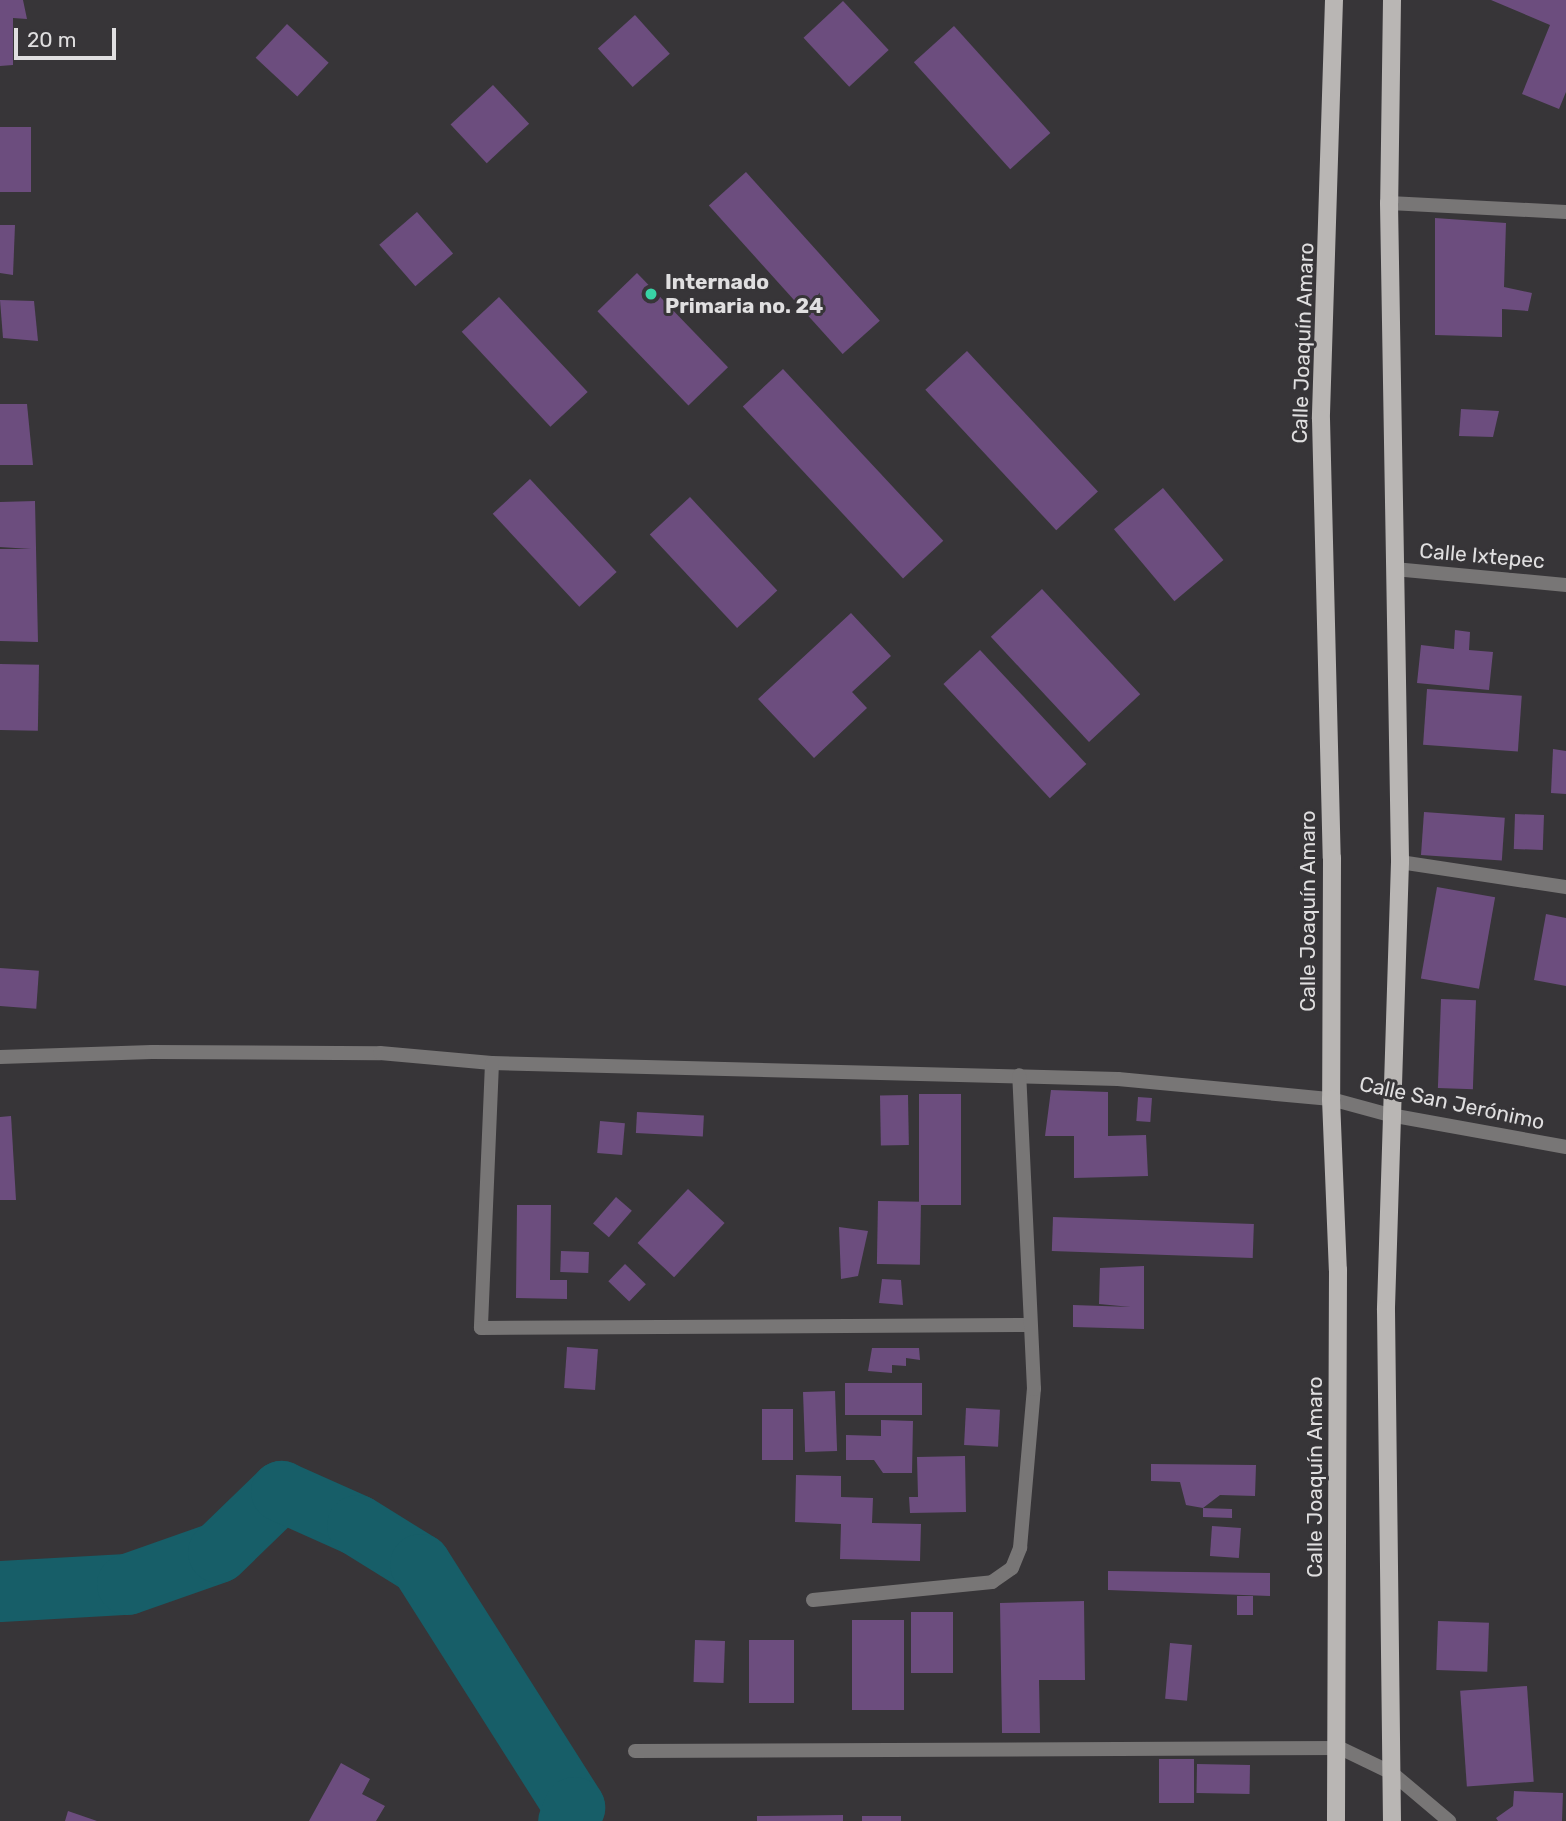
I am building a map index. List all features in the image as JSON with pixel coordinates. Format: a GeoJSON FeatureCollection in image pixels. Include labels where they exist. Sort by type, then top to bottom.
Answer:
{"type":"FeatureCollection","features":[{"type":"Feature","properties":{"kind":"main road","name":"Calle Joaquín Amaro"},"geometry":{"type":"LineString","coordinates":[[1334,0],[1321,419],[1332,858],[1331,1099],[1338,1270],[1340,1748],[1336,1821]]}},
{"type":"Feature","properties":{"kind":"main road"},"geometry":{"type":"LineString","coordinates":[[1392,0],[1390,203],[1394,569],[1401,862],[1390,1115],[1386,1310],[1392,1821]]}},
{"type":"Feature","properties":{"kind":"street"},"geometry":{"type":"LineString","coordinates":[[1390,203],[1566,212]]}},
{"type":"Feature","properties":{"kind":"street","name":"Calle Ixtepec"},"geometry":{"type":"LineString","coordinates":[[1394,569],[1566,585]]}},
{"type":"Feature","properties":{"kind":"street"},"geometry":{"type":"LineString","coordinates":[[1401,862],[1566,887]]}},
{"type":"Feature","properties":{"kind":"street","name":"Calle San Jerónimo"},"geometry":{"type":"LineString","coordinates":[[0,1057],[353,1053],[492,1063],[1118,1079],[1331,1099],[1390,1115],[1566,1147]]}},
{"type":"Feature","properties":{"kind":"street"},"geometry":{"type":"LineString","coordinates":[[492,1063],[481,1328],[1030,1325]]}},
{"type":"Feature","properties":{"kind":"street"},"geometry":{"type":"LineString","coordinates":[[813,1600],[992,1582],[1012,1567],[1020,1548],[1030,1462],[1034,1389],[1019,1075]]}},
{"type":"Feature","properties":{"kind":"street"},"geometry":{"type":"LineString","coordinates":[[635,1751],[1340,1748],[1392,1773],[1449,1821]]}},
{"type":"Feature","properties":{"kind":"building"},"geometry":{"type":"Polygon","coordinates":[[[0,0],[23,0],[27,19],[13,18],[13,65],[0,66],[0,0]]]}},
{"type":"Feature","properties":{"kind":"building"},"geometry":{"type":"Polygon","coordinates":[[[1491,0],[1566,0],[1566,92],[1559,109],[1522,94],[1550,25],[1491,0]]]}},
{"type":"Feature","properties":{"kind":"building"},"geometry":{"type":"Polygon","coordinates":[[[843,1],[889,50],[849,87],[804,38],[843,1]]]}},
{"type":"Feature","properties":{"kind":"building"},"geometry":{"type":"Polygon","coordinates":[[[635,15],[670,54],[633,87],[598,48],[635,15]]]}},
{"type":"Feature","properties":{"kind":"building"},"geometry":{"type":"Polygon","coordinates":[[[287,24],[329,63],[297,97],[256,58],[287,24]]]}},
{"type":"Feature","properties":{"kind":"building"},"geometry":{"type":"Polygon","coordinates":[[[954,26],[1050,133],[1010,169],[914,62],[954,26]]]}},
{"type":"Feature","properties":{"kind":"building"},"geometry":{"type":"Polygon","coordinates":[[[493,85],[529,124],[487,163],[451,125],[493,85]]]}},
{"type":"Feature","properties":{"kind":"building"},"geometry":{"type":"Polygon","coordinates":[[[0,127],[31,127],[31,192],[0,192],[0,127]]]}},
{"type":"Feature","properties":{"kind":"building"},"geometry":{"type":"Polygon","coordinates":[[[746,172],[880,321],[843,354],[709,205],[746,172]]]}},
{"type":"Feature","properties":{"kind":"building"},"geometry":{"type":"Polygon","coordinates":[[[417,212],[453,254],[415,286],[379,245],[417,212]]]}},
{"type":"Feature","properties":{"kind":"building"},"geometry":{"type":"Polygon","coordinates":[[[1435,218],[1506,223],[1504,287],[1532,293],[1528,311],[1502,309],[1502,337],[1435,335],[1435,218]]]}},
{"type":"Feature","properties":{"kind":"building"},"geometry":{"type":"Polygon","coordinates":[[[0,225],[15,225],[13,275],[0,273],[0,225]]]}},
{"type":"Feature","properties":{"kind":"building"},"geometry":{"type":"Polygon","coordinates":[[[637,273],[728,367],[688,405],[597,311],[637,273]]]}},
{"type":"Feature","properties":{"kind":"building"},"geometry":{"type":"Polygon","coordinates":[[[499,297],[588,392],[550,427],[462,332],[499,297]]]}},
{"type":"Feature","properties":{"kind":"building"},"geometry":{"type":"Polygon","coordinates":[[[0,300],[34,301],[38,341],[3,338],[0,300]]]}},
{"type":"Feature","properties":{"kind":"building"},"geometry":{"type":"Polygon","coordinates":[[[967,351],[1098,491],[1056,530],[925,390],[967,351]]]}},
{"type":"Feature","properties":{"kind":"building"},"geometry":{"type":"Polygon","coordinates":[[[783,369],[943,541],[903,578],[743,407],[783,369]]]}},
{"type":"Feature","properties":{"kind":"building"},"geometry":{"type":"Polygon","coordinates":[[[0,404],[27,404],[33,465],[0,465],[0,404]]]}},
{"type":"Feature","properties":{"kind":"building"},"geometry":{"type":"Polygon","coordinates":[[[1461,409],[1499,411],[1493,437],[1459,436],[1461,409]]]}},
{"type":"Feature","properties":{"kind":"building"},"geometry":{"type":"Polygon","coordinates":[[[530,479],[617,572],[579,607],[493,514],[530,479]]]}},
{"type":"Feature","properties":{"kind":"building"},"geometry":{"type":"Polygon","coordinates":[[[1163,488],[1223,560],[1174,601],[1114,529],[1163,488]]]}},
{"type":"Feature","properties":{"kind":"building"},"geometry":{"type":"Polygon","coordinates":[[[690,497],[777,591],[737,628],[650,535],[690,497]]]}},
{"type":"Feature","properties":{"kind":"building"},"geometry":{"type":"Polygon","coordinates":[[[35,501],[38,642],[0,641],[0,549],[31,549],[0,547],[0,502],[35,501]]]}},
{"type":"Feature","properties":{"kind":"building"},"geometry":{"type":"Polygon","coordinates":[[[1042,589],[1140,694],[1089,742],[991,637],[1042,589]]]}},
{"type":"Feature","properties":{"kind":"building"},"geometry":{"type":"Polygon","coordinates":[[[851,613],[891,656],[852,692],[867,708],[814,758],[758,699],[851,613]]]}},
{"type":"Feature","properties":{"kind":"building"},"geometry":{"type":"Polygon","coordinates":[[[1455,630],[1470,632],[1469,650],[1493,652],[1489,690],[1417,683],[1421,645],[1454,649],[1455,630]]]}},
{"type":"Feature","properties":{"kind":"building"},"geometry":{"type":"Polygon","coordinates":[[[980,650],[1086,764],[1050,798],[943,684],[980,650]]]}},
{"type":"Feature","properties":{"kind":"building"},"geometry":{"type":"Polygon","coordinates":[[[0,664],[39,665],[38,731],[0,730],[0,664]]]}},
{"type":"Feature","properties":{"kind":"building"},"geometry":{"type":"Polygon","coordinates":[[[1427,689],[1522,696],[1518,751],[1423,745],[1427,689]]]}},
{"type":"Feature","properties":{"kind":"building"},"geometry":{"type":"Polygon","coordinates":[[[1553,749],[1566,751],[1566,794],[1551,793],[1553,749]]]}},
{"type":"Feature","properties":{"kind":"building"},"geometry":{"type":"Polygon","coordinates":[[[1424,812],[1505,818],[1502,861],[1421,855],[1424,812]]]}},
{"type":"Feature","properties":{"kind":"building"},"geometry":{"type":"Polygon","coordinates":[[[1515,814],[1544,815],[1543,850],[1514,849],[1515,814]]]}},
{"type":"Feature","properties":{"kind":"building"},"geometry":{"type":"Polygon","coordinates":[[[1437,887],[1495,897],[1479,989],[1421,979],[1437,887]]]}},
{"type":"Feature","properties":{"kind":"building"},"geometry":{"type":"Polygon","coordinates":[[[1546,914],[1566,918],[1566,986],[1534,980],[1546,914]]]}},
{"type":"Feature","properties":{"kind":"building"},"geometry":{"type":"Polygon","coordinates":[[[0,968],[39,971],[36,1009],[0,1006],[0,968]]]}},
{"type":"Feature","properties":{"kind":"building"},"geometry":{"type":"Polygon","coordinates":[[[1441,999],[1476,1000],[1473,1089],[1438,1088],[1441,999]]]}},
{"type":"Feature","properties":{"kind":"building"},"geometry":{"type":"Polygon","coordinates":[[[1051,1090],[1108,1092],[1108,1136],[1146,1135],[1148,1176],[1074,1178],[1074,1136],[1045,1136],[1051,1090]]]}},
{"type":"Feature","properties":{"kind":"building"},"geometry":{"type":"Polygon","coordinates":[[[919,1094],[961,1094],[961,1205],[919,1205],[919,1094]]]}},
{"type":"Feature","properties":{"kind":"building"},"geometry":{"type":"Polygon","coordinates":[[[880,1095],[908,1095],[909,1145],[881,1145],[880,1095]]]}},
{"type":"Feature","properties":{"kind":"building"},"geometry":{"type":"Polygon","coordinates":[[[1138,1097],[1152,1098],[1150,1122],[1136,1121],[1138,1097]]]}},
{"type":"Feature","properties":{"kind":"building"},"geometry":{"type":"Polygon","coordinates":[[[637,1112],[704,1116],[703,1136],[636,1133],[637,1112]]]}},
{"type":"Feature","properties":{"kind":"building"},"geometry":{"type":"Polygon","coordinates":[[[11,1116],[16,1200],[0,1200],[0,1117],[11,1116]]]}},
{"type":"Feature","properties":{"kind":"building"},"geometry":{"type":"Polygon","coordinates":[[[600,1121],[625,1123],[622,1155],[597,1153],[600,1121]]]}},
{"type":"Feature","properties":{"kind":"building"},"geometry":{"type":"Polygon","coordinates":[[[688,1189],[725,1223],[674,1277],[638,1243],[688,1189]]]}},
{"type":"Feature","properties":{"kind":"building"},"geometry":{"type":"Polygon","coordinates":[[[616,1197],[632,1211],[609,1237],[593,1223],[616,1197]]]}},
{"type":"Feature","properties":{"kind":"building"},"geometry":{"type":"Polygon","coordinates":[[[878,1201],[921,1202],[920,1265],[877,1264],[878,1201]]]}},
{"type":"Feature","properties":{"kind":"building"},"geometry":{"type":"Polygon","coordinates":[[[517,1205],[551,1205],[550,1280],[567,1280],[567,1299],[516,1298],[517,1205]]]}},
{"type":"Feature","properties":{"kind":"building"},"geometry":{"type":"Polygon","coordinates":[[[1053,1217],[1254,1224],[1253,1258],[1052,1251],[1053,1217]]]}},
{"type":"Feature","properties":{"kind":"building"},"geometry":{"type":"Polygon","coordinates":[[[839,1227],[868,1231],[858,1276],[841,1279],[839,1227]]]}},
{"type":"Feature","properties":{"kind":"building"},"geometry":{"type":"Polygon","coordinates":[[[561,1251],[589,1252],[588,1273],[560,1272],[561,1251]]]}},
{"type":"Feature","properties":{"kind":"building"},"geometry":{"type":"Polygon","coordinates":[[[625,1264],[646,1284],[629,1301],[608,1281],[625,1264]]]}},
{"type":"Feature","properties":{"kind":"building"},"geometry":{"type":"Polygon","coordinates":[[[1144,1266],[1144,1329],[1073,1327],[1073,1305],[1131,1307],[1099,1304],[1100,1268],[1144,1266]]]}},
{"type":"Feature","properties":{"kind":"building"},"geometry":{"type":"Polygon","coordinates":[[[882,1279],[901,1280],[903,1305],[879,1303],[882,1279]]]}},
{"type":"Feature","properties":{"kind":"building"},"geometry":{"type":"Polygon","coordinates":[[[567,1347],[598,1349],[595,1390],[564,1388],[567,1347]]]}},
{"type":"Feature","properties":{"kind":"building"},"geometry":{"type":"Polygon","coordinates":[[[872,1348],[919,1348],[920,1360],[906,1358],[906,1366],[892,1365],[892,1373],[868,1371],[872,1348]]]}},
{"type":"Feature","properties":{"kind":"building"},"geometry":{"type":"Polygon","coordinates":[[[845,1383],[922,1383],[922,1415],[845,1415],[845,1383]]]}},
{"type":"Feature","properties":{"kind":"building"},"geometry":{"type":"Polygon","coordinates":[[[835,1391],[837,1451],[805,1452],[803,1392],[835,1391]]]}},
{"type":"Feature","properties":{"kind":"building"},"geometry":{"type":"Polygon","coordinates":[[[966,1408],[1000,1410],[998,1447],[964,1445],[966,1408]]]}},
{"type":"Feature","properties":{"kind":"building"},"geometry":{"type":"Polygon","coordinates":[[[762,1409],[793,1409],[793,1460],[762,1460],[762,1409]]]}},
{"type":"Feature","properties":{"kind":"building"},"geometry":{"type":"Polygon","coordinates":[[[881,1420],[913,1421],[912,1473],[883,1473],[874,1460],[846,1460],[846,1435],[881,1436],[881,1420]]]}},
{"type":"Feature","properties":{"kind":"building"},"geometry":{"type":"Polygon","coordinates":[[[965,1456],[966,1512],[910,1513],[909,1497],[918,1497],[917,1457],[965,1456]]]}},
{"type":"Feature","properties":{"kind":"building"},"geometry":{"type":"Polygon","coordinates":[[[1151,1464],[1256,1465],[1255,1496],[1220,1495],[1203,1508],[1186,1505],[1180,1482],[1151,1481],[1151,1464]]]}},
{"type":"Feature","properties":{"kind":"building"},"geometry":{"type":"Polygon","coordinates":[[[796,1475],[841,1476],[841,1497],[873,1498],[872,1523],[921,1524],[920,1561],[840,1559],[841,1524],[795,1522],[796,1475]]]}},
{"type":"Feature","properties":{"kind":"building"},"geometry":{"type":"Polygon","coordinates":[[[1203,1508],[1232,1509],[1232,1518],[1203,1517],[1203,1508]]]}},
{"type":"Feature","properties":{"kind":"building"},"geometry":{"type":"Polygon","coordinates":[[[1212,1526],[1241,1528],[1239,1558],[1210,1556],[1212,1526]]]}},
{"type":"Feature","properties":{"kind":"building"},"geometry":{"type":"Polygon","coordinates":[[[1108,1571],[1270,1573],[1270,1596],[1108,1590],[1108,1571]]]}},
{"type":"Feature","properties":{"kind":"building"},"geometry":{"type":"Polygon","coordinates":[[[1237,1596],[1253,1596],[1253,1615],[1237,1615],[1237,1596]]]}},
{"type":"Feature","properties":{"kind":"building"},"geometry":{"type":"Polygon","coordinates":[[[1084,1601],[1085,1680],[1039,1680],[1040,1733],[1002,1733],[1000,1603],[1084,1601]]]}},
{"type":"Feature","properties":{"kind":"building"},"geometry":{"type":"Polygon","coordinates":[[[911,1612],[953,1612],[953,1673],[911,1673],[911,1612]]]}},
{"type":"Feature","properties":{"kind":"building"},"geometry":{"type":"Polygon","coordinates":[[[852,1620],[904,1620],[904,1710],[852,1710],[852,1620]]]}},
{"type":"Feature","properties":{"kind":"building"},"geometry":{"type":"Polygon","coordinates":[[[1438,1621],[1489,1623],[1487,1672],[1436,1670],[1438,1621]]]}},
{"type":"Feature","properties":{"kind":"building"},"geometry":{"type":"Polygon","coordinates":[[[695,1640],[725,1641],[724,1683],[694,1682],[695,1640]]]}},
{"type":"Feature","properties":{"kind":"building"},"geometry":{"type":"Polygon","coordinates":[[[749,1640],[794,1640],[794,1703],[749,1703],[749,1640]]]}},
{"type":"Feature","properties":{"kind":"building"},"geometry":{"type":"Polygon","coordinates":[[[1170,1643],[1192,1645],[1187,1701],[1165,1699],[1170,1643]]]}},
{"type":"Feature","properties":{"kind":"building"},"geometry":{"type":"Polygon","coordinates":[[[1527,1686],[1534,1782],[1467,1786],[1460,1691],[1527,1686]]]}},
{"type":"Feature","properties":{"kind":"building"},"geometry":{"type":"Polygon","coordinates":[[[1159,1759],[1194,1759],[1194,1803],[1159,1803],[1159,1759]]]}},
{"type":"Feature","properties":{"kind":"building"},"geometry":{"type":"Polygon","coordinates":[[[341,1763],[370,1779],[362,1794],[385,1806],[376,1821],[309,1821],[341,1763]]]}},
{"type":"Feature","properties":{"kind":"building"},"geometry":{"type":"Polygon","coordinates":[[[1197,1764],[1250,1765],[1249,1794],[1196,1793],[1197,1764]]]}},
{"type":"Feature","properties":{"kind":"building"},"geometry":{"type":"Polygon","coordinates":[[[1514,1791],[1563,1793],[1562,1821],[1498,1821],[1496,1818],[1513,1806],[1514,1791]]]}},
{"type":"Feature","properties":{"kind":"building"},"geometry":{"type":"Polygon","coordinates":[[[68,1811],[97,1821],[65,1821],[68,1811]]]}},
{"type":"Feature","properties":{"kind":"building"},"geometry":{"type":"Polygon","coordinates":[[[843,1815],[843,1821],[757,1821],[757,1816],[843,1815]]]}},
{"type":"Feature","properties":{"kind":"building"},"geometry":{"type":"Polygon","coordinates":[[[862,1816],[901,1816],[901,1821],[862,1821],[862,1816]]]}},
{"type":"Feature","properties":{"kind":"waterway"},"geometry":{"type":"LineString","coordinates":[[0,1591],[127,1584],[218,1552],[281,1491],[357,1525],[420,1564],[574,1807],[568,1821]]}},
{"type":"Feature","properties":{"kind":"place","name":"Internado Primaria no. 24"},"geometry":{"type":"Point","coordinates":[651,294]}}]}
